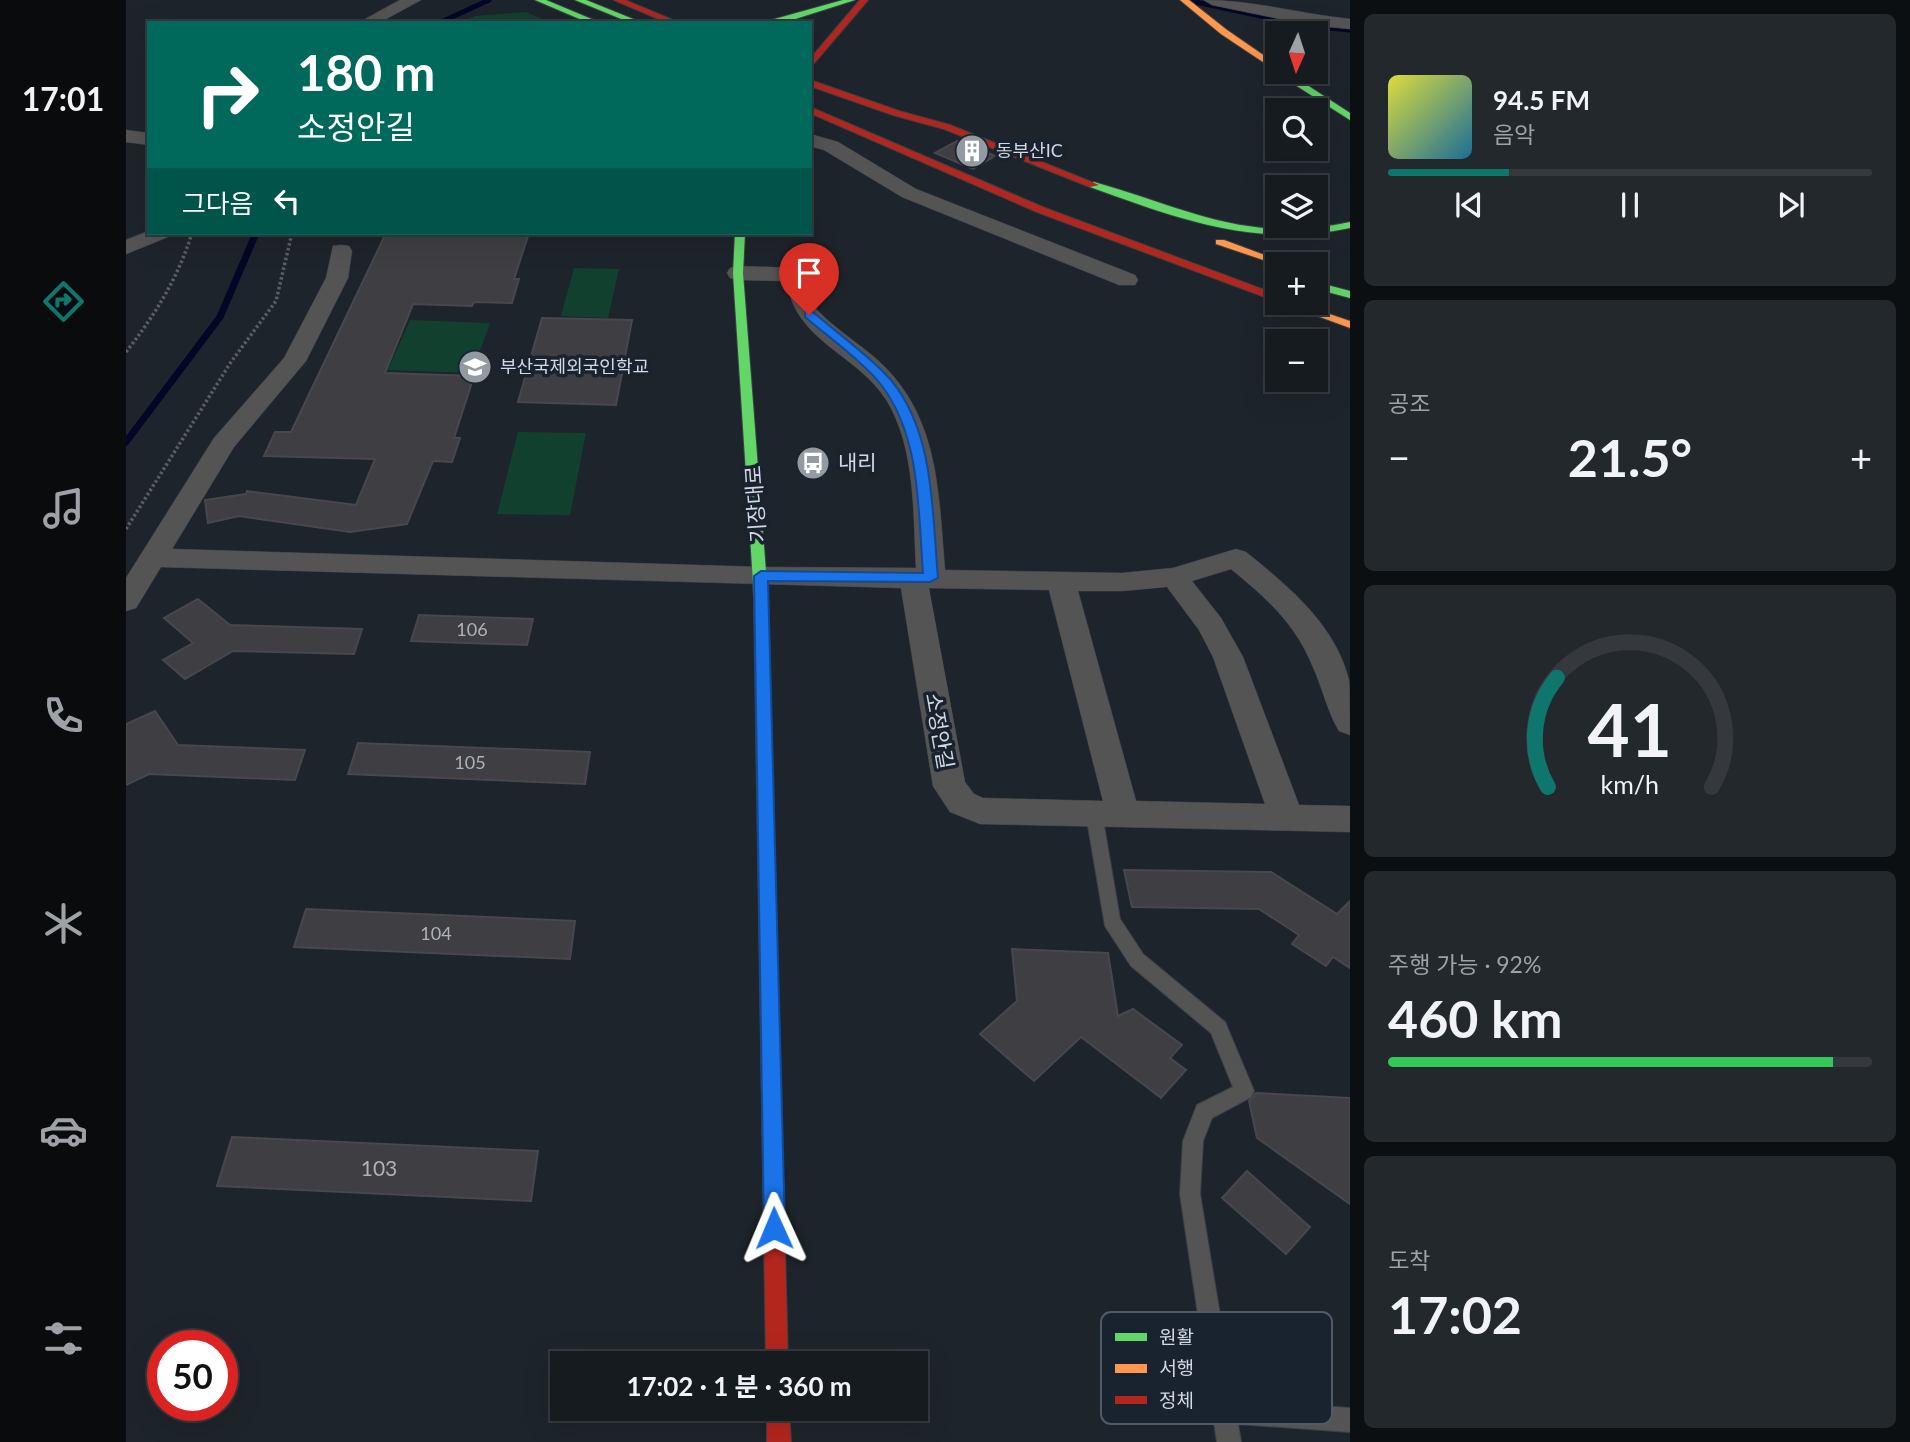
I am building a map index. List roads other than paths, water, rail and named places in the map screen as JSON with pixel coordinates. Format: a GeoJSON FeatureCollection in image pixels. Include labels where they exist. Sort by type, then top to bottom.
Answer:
{"type":"FeatureCollection","features":[{"type":"Feature","properties":{"kind":"main road"},"geometry":{"type":"LineString","coordinates":[[539,0],[592,21]]}},
{"type":"Feature","properties":{"kind":"main road"},"geometry":{"type":"LineString","coordinates":[[579,0],[634,21]]}},
{"type":"Feature","properties":{"kind":"main road"},"geometry":{"type":"LineString","coordinates":[[618,0],[670,20]]}},
{"type":"Feature","properties":{"kind":"main road"},"geometry":{"type":"LineString","coordinates":[[776,21],[851,0]]}},
{"type":"Feature","properties":{"kind":"main road"},"geometry":{"type":"LineString","coordinates":[[812,63],[864,0]]}},
{"type":"Feature","properties":{"kind":"main road"},"geometry":{"type":"LineString","coordinates":[[1184,0],[1265,62]]}},
{"type":"Feature","properties":{"kind":"main road"},"geometry":{"type":"LineString","coordinates":[[1211,0],[1265,41]]}},
{"type":"Feature","properties":{"kind":"main road"},"geometry":{"type":"LineString","coordinates":[[812,84],[899,114],[947,126],[1177,214],[1227,229],[1286,233],[1339,229],[1350,225]]}},
{"type":"Feature","properties":{"kind":"main road"},"geometry":{"type":"LineString","coordinates":[[1299,84],[1321,98]]}},
{"type":"Feature","properties":{"kind":"main road"},"geometry":{"type":"LineString","coordinates":[[1327,84],[1350,99]]}},
{"type":"Feature","properties":{"kind":"main road"},"geometry":{"type":"LineString","coordinates":[[812,102],[994,172]]}},
{"type":"Feature","properties":{"kind":"main road"},"geometry":{"type":"LineString","coordinates":[[1328,102],[1350,117]]}},
{"type":"Feature","properties":{"kind":"main road"},"geometry":{"type":"LineString","coordinates":[[1328,103],[1350,123]]}},
{"type":"Feature","properties":{"kind":"main road"},"geometry":{"type":"LineString","coordinates":[[812,111],[913,158],[1170,261],[1265,294]]}},
{"type":"Feature","properties":{"kind":"main road"},"geometry":{"type":"LineString","coordinates":[[899,114],[935,134],[1183,229],[1265,257]]}},
{"type":"Feature","properties":{"kind":"main road","name":"기장대로"},"geometry":{"type":"LineString","coordinates":[[740,235],[738,273],[761,576],[777,1351]]}},
{"type":"Feature","properties":{"kind":"main road"},"geometry":{"type":"LineString","coordinates":[[1213,255],[1265,270]]}},
{"type":"Feature","properties":{"kind":"main road"},"geometry":{"type":"LineString","coordinates":[[1328,276],[1350,282]]}},
{"type":"Feature","properties":{"kind":"main road"},"geometry":{"type":"LineString","coordinates":[[1328,289],[1350,295]]}},
{"type":"Feature","properties":{"kind":"main road"},"geometry":{"type":"LineString","coordinates":[[1321,315],[1350,325]]}},
{"type":"Feature","properties":{"kind":"main road"},"geometry":{"type":"LineString","coordinates":[[778,1421],[779,1442]]}},
{"type":"Feature","properties":{"kind":"street"},"geometry":{"type":"LineString","coordinates":[[370,21],[413,0]]}},
{"type":"Feature","properties":{"kind":"street"},"geometry":{"type":"LineString","coordinates":[[1211,0],[1309,20],[1350,24]]}},
{"type":"Feature","properties":{"kind":"street"},"geometry":{"type":"LineString","coordinates":[[126,136],[147,139]]}},
{"type":"Feature","properties":{"kind":"street"},"geometry":{"type":"LineString","coordinates":[[812,141],[831,146],[909,193],[1127,280]]}},
{"type":"Feature","properties":{"kind":"street"},"geometry":{"type":"LineString","coordinates":[[126,248],[156,235]]}},
{"type":"Feature","properties":{"kind":"street"},"geometry":{"type":"LineString","coordinates":[[126,601],[223,443],[294,361],[337,278],[341,251]]}},
{"type":"Feature","properties":{"kind":"street","name":"소정안길"},"geometry":{"type":"LineString","coordinates":[[738,273],[797,275],[800,297],[809,315],[886,383],[910,425],[919,452],[922,577],[948,786],[962,803],[980,811],[1350,819]]}},
{"type":"Feature","properties":{"kind":"street"},"geometry":{"type":"LineString","coordinates":[[154,558],[1061,582],[1122,582],[1174,577],[1236,558],[1293,608],[1307,626],[1322,652],[1350,723]]}},
{"type":"Feature","properties":{"kind":"street"},"geometry":{"type":"LineString","coordinates":[[1174,577],[1211,625],[1228,657],[1287,818]]}},
{"type":"Feature","properties":{"kind":"street"},"geometry":{"type":"LineString","coordinates":[[1061,582],[1108,814]]}},
{"type":"Feature","properties":{"kind":"lane"},"geometry":{"type":"LineString","coordinates":[[1108,814],[1111,921],[1137,960],[1218,1028],[1244,1091],[1204,1112],[1193,1141],[1190,1194],[1208,1312]]}},
{"type":"Feature","properties":{"kind":"lane"},"geometry":{"type":"LineString","coordinates":[[1332,1419],[1350,1420]]}},
{"type":"Feature","properties":{"kind":"lane"},"geometry":{"type":"LineString","coordinates":[[1226,1424],[1229,1442]]}},
{"type":"Feature","properties":{"kind":"waterway"},"geometry":{"type":"LineString","coordinates":[[443,21],[489,0]]}},
{"type":"Feature","properties":{"kind":"waterway"},"geometry":{"type":"LineString","coordinates":[[1186,0],[1308,26],[1350,30]]}},
{"type":"Feature","properties":{"kind":"waterway"},"geometry":{"type":"LineString","coordinates":[[126,442],[220,317],[255,235]]}},
{"type":"Feature","properties":{"kind":"place","name":"동부산IC"},"geometry":{"type":"Point","coordinates":[972,151]}},
{"type":"Feature","properties":{"kind":"place","name":"부산국제외국인학교"},"geometry":{"type":"Point","coordinates":[475,367]}},
{"type":"Feature","properties":{"kind":"place","name":"내리"},"geometry":{"type":"Point","coordinates":[813,463]}}]}
